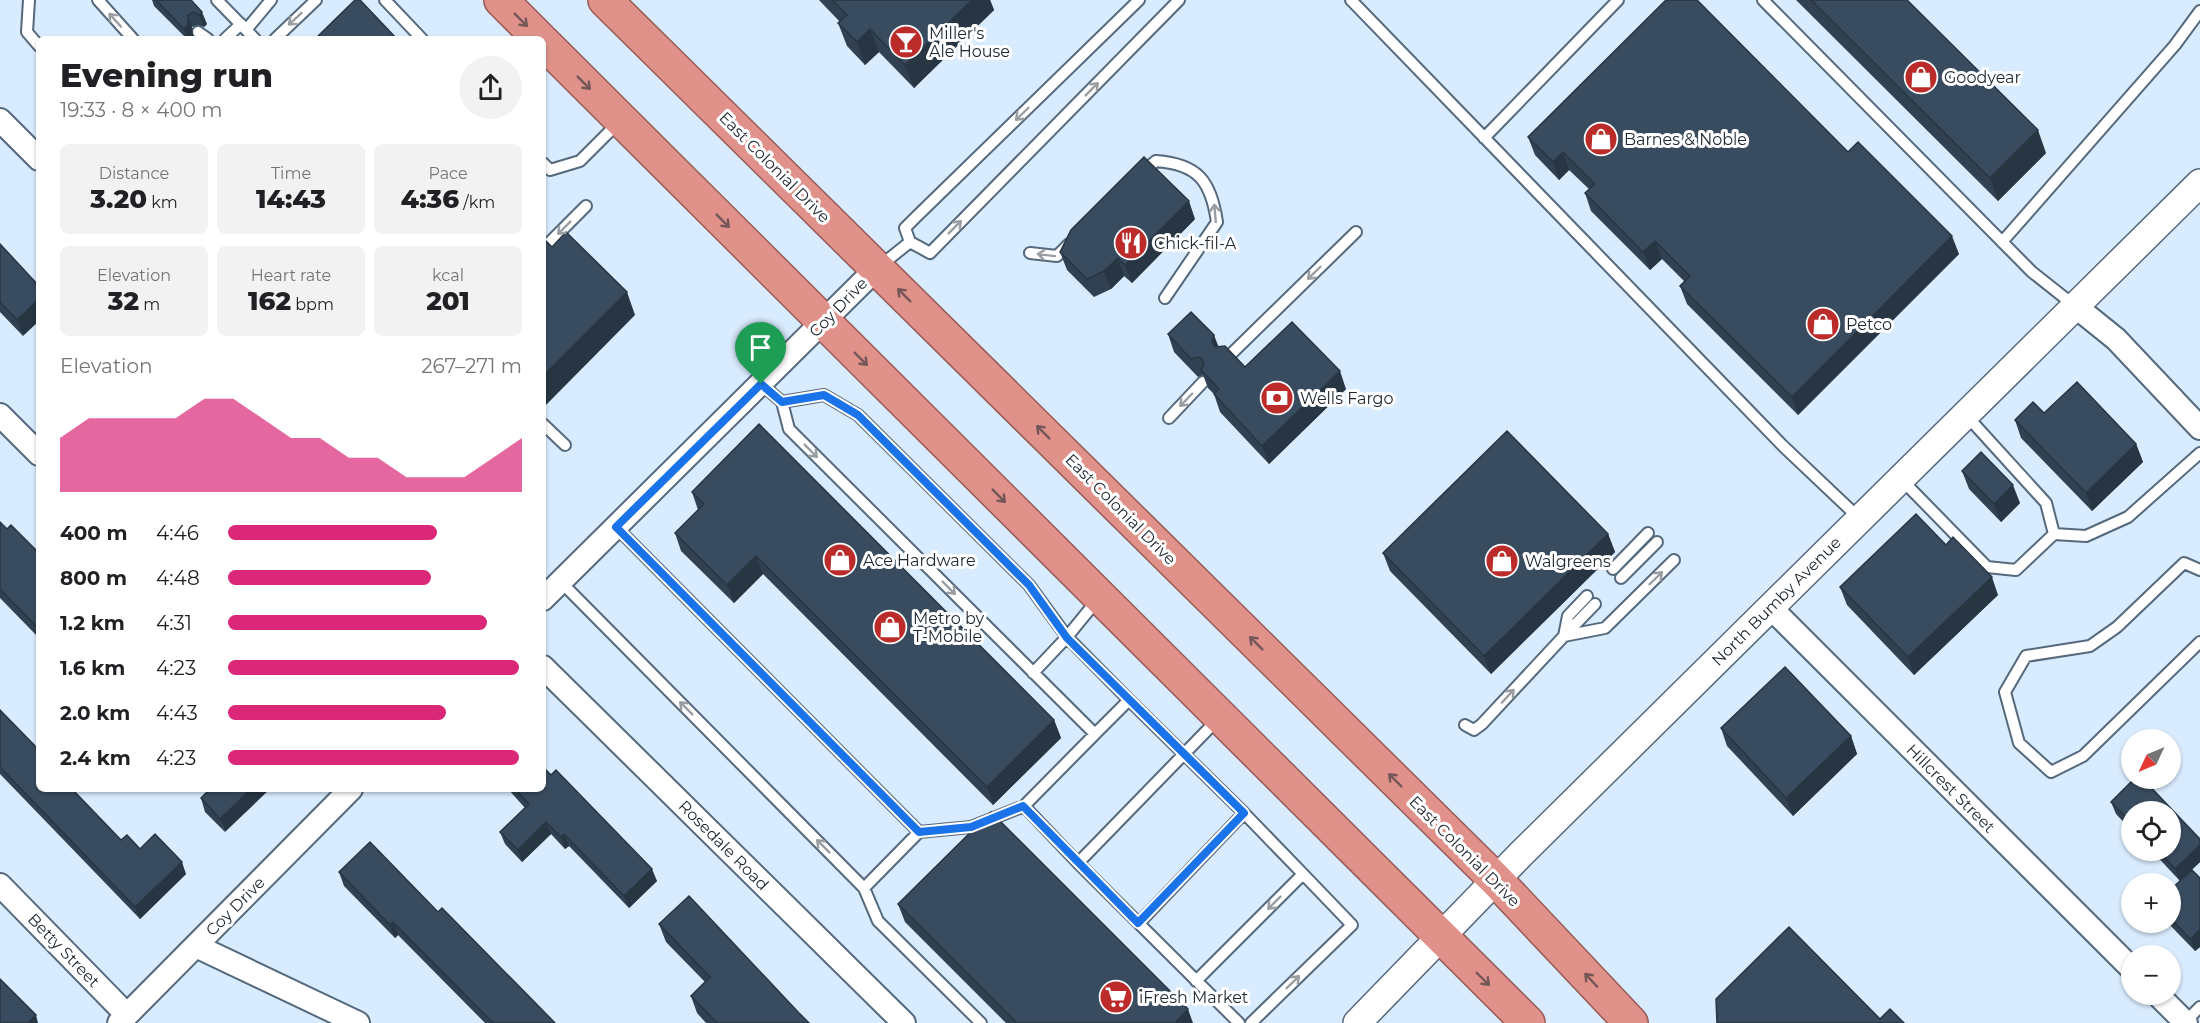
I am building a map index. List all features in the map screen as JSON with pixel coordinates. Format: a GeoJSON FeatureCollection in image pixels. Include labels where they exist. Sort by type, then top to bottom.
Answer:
{"type":"FeatureCollection","features":[{"type":"Feature","properties":{"kind":"highway"},"geometry":{"type":"LineString","coordinates":[[501,0],[538,36]]}},
{"type":"Feature","properties":{"kind":"highway","name":"East Colonial Drive"},"geometry":{"type":"LineString","coordinates":[[605,0],[1496,880],[1631,1023]]}},
{"type":"Feature","properties":{"kind":"highway"},"geometry":{"type":"LineString","coordinates":[[546,44],[1441,939],[1528,1023]]}},
{"type":"Feature","properties":{"kind":"street"},"geometry":{"type":"LineString","coordinates":[[0,120],[36,156]]}},
{"type":"Feature","properties":{"kind":"street","name":"North Bumby Avenue"},"geometry":{"type":"LineString","coordinates":[[1357,1023],[1496,880],[2200,183]]}},
{"type":"Feature","properties":{"kind":"street","name":"Coy Drive"},"geometry":{"type":"LineString","coordinates":[[546,596],[877,268]]}},
{"type":"Feature","properties":{"kind":"street"},"geometry":{"type":"LineString","coordinates":[[2075,306],[2116,339],[2200,428]]}},
{"type":"Feature","properties":{"kind":"street"},"geometry":{"type":"LineString","coordinates":[[0,415],[36,451]]}},
{"type":"Feature","properties":{"kind":"street","name":"Hillcrest Street"},"geometry":{"type":"LineString","coordinates":[[1770,607],[2121,958]]}},
{"type":"Feature","properties":{"kind":"street","name":"Rosedale Road"},"geometry":{"type":"LineString","coordinates":[[546,670],[904,1023]]}},
{"type":"Feature","properties":{"kind":"street","name":"Coy Drive"},"geometry":{"type":"LineString","coordinates":[[123,1019],[348,792]]}},
{"type":"Feature","properties":{"kind":"street","name":"Betty Street"},"geometry":{"type":"LineString","coordinates":[[0,885],[123,1019]]}},
{"type":"Feature","properties":{"kind":"street"},"geometry":{"type":"LineString","coordinates":[[196,946],[358,1023]]}},
{"type":"Feature","properties":{"kind":"street"},"geometry":{"type":"LineString","coordinates":[[2173,1005],[2190,1017]]}},
{"type":"Feature","properties":{"kind":"lane"},"geometry":{"type":"LineString","coordinates":[[29,0],[27,32],[36,42]]}},
{"type":"Feature","properties":{"kind":"lane"},"geometry":{"type":"LineString","coordinates":[[98,0],[130,36]]}},
{"type":"Feature","properties":{"kind":"lane"},"geometry":{"type":"LineString","coordinates":[[218,0],[252,36]]}},
{"type":"Feature","properties":{"kind":"lane"},"geometry":{"type":"LineString","coordinates":[[230,36],[243,27],[271,0]]}},
{"type":"Feature","properties":{"kind":"lane"},"geometry":{"type":"LineString","coordinates":[[278,36],[316,0]]}},
{"type":"Feature","properties":{"kind":"lane"},"geometry":{"type":"LineString","coordinates":[[385,0],[419,36]]}},
{"type":"Feature","properties":{"kind":"lane"},"geometry":{"type":"LineString","coordinates":[[1139,0],[905,228],[910,242],[930,253],[1179,0]]}},
{"type":"Feature","properties":{"kind":"lane"},"geometry":{"type":"LineString","coordinates":[[1351,0],[1783,446],[1860,518]]}},
{"type":"Feature","properties":{"kind":"lane"},"geometry":{"type":"LineString","coordinates":[[1484,138],[1618,0]]}},
{"type":"Feature","properties":{"kind":"lane"},"geometry":{"type":"LineString","coordinates":[[1763,0],[2032,272],[2075,306]]}},
{"type":"Feature","properties":{"kind":"lane"},"geometry":{"type":"LineString","coordinates":[[2002,242],[2175,45],[2200,11]]}},
{"type":"Feature","properties":{"kind":"lane"},"geometry":{"type":"LineString","coordinates":[[546,170],[580,161],[621,120]]}},
{"type":"Feature","properties":{"kind":"lane"},"geometry":{"type":"LineString","coordinates":[[1133,179],[1156,161],[1179,163],[1198,174],[1214,200],[1217,222],[1165,297]]}},
{"type":"Feature","properties":{"kind":"lane"},"geometry":{"type":"LineString","coordinates":[[546,246],[586,206]]}},
{"type":"Feature","properties":{"kind":"lane"},"geometry":{"type":"LineString","coordinates":[[1226,359],[1356,232]]}},
{"type":"Feature","properties":{"kind":"lane"},"geometry":{"type":"LineString","coordinates":[[1029,253],[1057,256],[1076,237]]}},
{"type":"Feature","properties":{"kind":"lane"},"geometry":{"type":"LineString","coordinates":[[877,268],[910,242]]}},
{"type":"Feature","properties":{"kind":"lane"},"geometry":{"type":"LineString","coordinates":[[1169,418],[1203,382]]}},
{"type":"Feature","properties":{"kind":"lane"},"geometry":{"type":"LineString","coordinates":[[761,384],[782,402],[789,429],[1095,734]]}},
{"type":"Feature","properties":{"kind":"lane"},"geometry":{"type":"LineString","coordinates":[[782,402],[824,395],[858,415],[1029,585],[1067,638],[1244,813],[1352,926],[1251,1023]]}},
{"type":"Feature","properties":{"kind":"lane"},"geometry":{"type":"LineString","coordinates":[[1965,414],[2046,502],[2054,534]]}},
{"type":"Feature","properties":{"kind":"lane"},"geometry":{"type":"LineString","coordinates":[[546,427],[565,445]]}},
{"type":"Feature","properties":{"kind":"lane"},"geometry":{"type":"LineString","coordinates":[[1900,479],[1987,567],[2016,570],[2054,534],[2086,536],[2128,517],[2200,453]]}},
{"type":"Feature","properties":{"kind":"lane"},"geometry":{"type":"LineString","coordinates":[[616,527],[919,832]]}},
{"type":"Feature","properties":{"kind":"lane"},"geometry":{"type":"LineString","coordinates":[[1612,569],[1648,533]]}},
{"type":"Feature","properties":{"kind":"lane"},"geometry":{"type":"LineString","coordinates":[[1621,578],[1657,542]]}},
{"type":"Feature","properties":{"kind":"lane"},"geometry":{"type":"LineString","coordinates":[[1564,636],[1605,628],[1674,560]]}},
{"type":"Feature","properties":{"kind":"lane"},"geometry":{"type":"LineString","coordinates":[[2200,570],[2184,563],[2116,627],[2090,646],[2026,656],[2005,692],[2019,743],[2051,772],[2083,756],[2200,642]]}},
{"type":"Feature","properties":{"kind":"lane"},"geometry":{"type":"LineString","coordinates":[[561,582],[864,888],[878,921],[981,1023]]}},
{"type":"Feature","properties":{"kind":"lane"},"geometry":{"type":"LineString","coordinates":[[1564,636],[1568,616],[1587,596]]}},
{"type":"Feature","properties":{"kind":"lane"},"geometry":{"type":"LineString","coordinates":[[1033,673],[1067,638],[1100,597]]}},
{"type":"Feature","properties":{"kind":"lane"},"geometry":{"type":"LineString","coordinates":[[1465,725],[1474,730],[1482,724],[1595,604]]}},
{"type":"Feature","properties":{"kind":"lane"},"geometry":{"type":"LineString","coordinates":[[864,888],[919,832],[971,827],[1023,806],[1129,700]]}},
{"type":"Feature","properties":{"kind":"lane"},"geometry":{"type":"LineString","coordinates":[[1078,863],[1220,716]]}},
{"type":"Feature","properties":{"kind":"lane"},"geometry":{"type":"LineString","coordinates":[[1023,806],[1239,1023]]}},
{"type":"Feature","properties":{"kind":"lane"},"geometry":{"type":"LineString","coordinates":[[1138,923],[1244,813]]}},
{"type":"Feature","properties":{"kind":"lane"},"geometry":{"type":"LineString","coordinates":[[1196,981],[1303,874]]}},
{"type":"Feature","properties":{"kind":"building"},"geometry":{"type":"Polygon","coordinates":[[[156,0],[191,0],[202,12],[199,15],[194,12],[188,15],[188,25],[184,29],[156,0]]]}},
{"type":"Feature","properties":{"kind":"building"},"geometry":{"type":"Polygon","coordinates":[[[355,0],[360,0],[394,36],[318,36],[355,0]]]}},
{"type":"Feature","properties":{"kind":"building"},"geometry":{"type":"Polygon","coordinates":[[[832,0],[972,0],[905,65],[870,29],[857,42],[838,23],[847,15],[832,0]]]}},
{"type":"Feature","properties":{"kind":"building"},"geometry":{"type":"Polygon","coordinates":[[[1666,0],[1697,0],[1848,152],[1858,142],[1952,236],[1792,397],[1680,286],[1690,276],[1655,241],[1643,252],[1585,193],[1595,184],[1563,152],[1553,162],[1528,137],[1666,0]]]}},
{"type":"Feature","properties":{"kind":"building","name":"Goodyear"},"geometry":{"type":"Polygon","coordinates":[[[1811,0],[1907,0],[2038,130],[1990,178],[1811,0]]]}},
{"type":"Feature","properties":{"kind":"building"},"geometry":{"type":"Polygon","coordinates":[[[1144,157],[1189,201],[1125,265],[1118,258],[1104,271],[1087,279],[1060,252],[1071,230],[1144,157]]]}},
{"type":"Feature","properties":{"kind":"building"},"geometry":{"type":"Polygon","coordinates":[[[566,232],[627,292],[546,373],[546,241],[552,247],[566,232]]]}},
{"type":"Feature","properties":{"kind":"building"},"geometry":{"type":"Polygon","coordinates":[[[0,244],[36,283],[36,302],[17,320],[0,302],[0,244]]]}},
{"type":"Feature","properties":{"kind":"building","name":"Wells Fargo"},"geometry":{"type":"Polygon","coordinates":[[[1191,312],[1214,335],[1212,342],[1215,347],[1225,346],[1245,367],[1292,322],[1340,371],[1262,446],[1214,394],[1219,389],[1201,370],[1204,365],[1202,359],[1198,357],[1191,359],[1168,334],[1191,312]]]}},
{"type":"Feature","properties":{"kind":"building"},"geometry":{"type":"Polygon","coordinates":[[[2077,382],[2136,444],[2086,493],[2015,420],[2033,402],[2044,413],[2077,382]]]}},
{"type":"Feature","properties":{"kind":"building"},"geometry":{"type":"Polygon","coordinates":[[[759,424],[1054,720],[987,787],[756,556],[727,585],[675,533],[704,504],[692,492],[759,424]]]}},
{"type":"Feature","properties":{"kind":"building","name":"Walgreens"},"geometry":{"type":"Polygon","coordinates":[[[1507,431],[1608,534],[1484,656],[1383,553],[1507,431]]]}},
{"type":"Feature","properties":{"kind":"building"},"geometry":{"type":"Polygon","coordinates":[[[1981,452],[2013,485],[1994,504],[1962,471],[1981,452]]]}},
{"type":"Feature","properties":{"kind":"building"},"geometry":{"type":"Polygon","coordinates":[[[1916,514],[1946,545],[1953,537],[1992,577],[1908,657],[1840,587],[1916,514]]]}},
{"type":"Feature","properties":{"kind":"building"},"geometry":{"type":"Polygon","coordinates":[[[0,522],[7,529],[11,525],[36,550],[36,626],[0,589],[0,522]]]}},
{"type":"Feature","properties":{"kind":"building"},"geometry":{"type":"Polygon","coordinates":[[[1785,667],[1851,736],[1786,798],[1721,728],[1785,667]]]}},
{"type":"Feature","properties":{"kind":"building"},"geometry":{"type":"Polygon","coordinates":[[[0,710],[36,747],[36,792],[75,792],[121,840],[127,835],[140,849],[155,834],[182,862],[135,907],[0,767],[0,710]]]}},
{"type":"Feature","properties":{"kind":"building"},"geometry":{"type":"Polygon","coordinates":[[[546,770],[551,775],[556,770],[652,869],[624,896],[564,834],[561,837],[546,822],[518,850],[500,832],[529,804],[518,792],[546,792],[546,770]]]}},
{"type":"Feature","properties":{"kind":"building"},"geometry":{"type":"Polygon","coordinates":[[[2124,789],[2152,789],[2164,801],[2121,801],[2121,812],[2111,802],[2124,789]]]}},
{"type":"Feature","properties":{"kind":"building"},"geometry":{"type":"Polygon","coordinates":[[[207,792],[248,792],[220,819],[201,798],[207,792]]]}},
{"type":"Feature","properties":{"kind":"building"},"geometry":{"type":"Polygon","coordinates":[[[991,812],[1188,1009],[1175,1023],[1017,1023],[898,904],[991,812]]]}},
{"type":"Feature","properties":{"kind":"building"},"geometry":{"type":"Polygon","coordinates":[[[2181,819],[2200,839],[2200,845],[2175,869],[2168,861],[2181,861],[2181,819]]]}},
{"type":"Feature","properties":{"kind":"building"},"geometry":{"type":"Polygon","coordinates":[[[370,842],[438,912],[442,908],[555,1023],[493,1023],[393,922],[390,925],[339,872],[370,842]]]}},
{"type":"Feature","properties":{"kind":"building"},"geometry":{"type":"Polygon","coordinates":[[[2192,870],[2200,878],[2200,930],[2190,939],[2181,930],[2181,880],[2192,870]]]}},
{"type":"Feature","properties":{"kind":"building"},"geometry":{"type":"Polygon","coordinates":[[[689,896],[809,1023],[717,1023],[691,996],[710,977],[659,924],[689,896]]]}},
{"type":"Feature","properties":{"kind":"building"},"geometry":{"type":"Polygon","coordinates":[[[1789,927],[1880,1019],[1890,1009],[1904,1023],[1717,1023],[1716,999],[1789,927]]]}},
{"type":"Feature","properties":{"kind":"building"},"geometry":{"type":"Polygon","coordinates":[[[0,979],[36,1015],[28,1023],[0,1023],[0,979]]]}},
{"type":"Feature","properties":{"kind":"place","name":"Miller's Ale House"},"geometry":{"type":"Point","coordinates":[906,42]}},
{"type":"Feature","properties":{"kind":"place","name":"Goodyear"},"geometry":{"type":"Point","coordinates":[1921,77]}},
{"type":"Feature","properties":{"kind":"place","name":"Barnes & Noble"},"geometry":{"type":"Point","coordinates":[1601,139]}},
{"type":"Feature","properties":{"kind":"place","name":"Chick-fil-A"},"geometry":{"type":"Point","coordinates":[1131,243]}},
{"type":"Feature","properties":{"kind":"place","name":"Petco"},"geometry":{"type":"Point","coordinates":[1823,324]}},
{"type":"Feature","properties":{"kind":"place","name":"Wells Fargo"},"geometry":{"type":"Point","coordinates":[1277,398]}},
{"type":"Feature","properties":{"kind":"place","name":"Ace Hardware"},"geometry":{"type":"Point","coordinates":[840,560]}},
{"type":"Feature","properties":{"kind":"place","name":"Walgreens"},"geometry":{"type":"Point","coordinates":[1502,561]}},
{"type":"Feature","properties":{"kind":"place","name":"Metro by T-Mobile"},"geometry":{"type":"Point","coordinates":[890,627]}},
{"type":"Feature","properties":{"kind":"place","name":"iFresh Market"},"geometry":{"type":"Point","coordinates":[1116,997]}},
{"type":"Feature","properties":{"kind":"route"},"geometry":{"type":"LineString","coordinates":[[761,384],[782,402],[824,395],[842,403],[858,415],[1029,585],[1067,638],[1244,813],[1138,923],[1023,806],[971,827],[919,832],[616,527],[761,384]]}}]}
